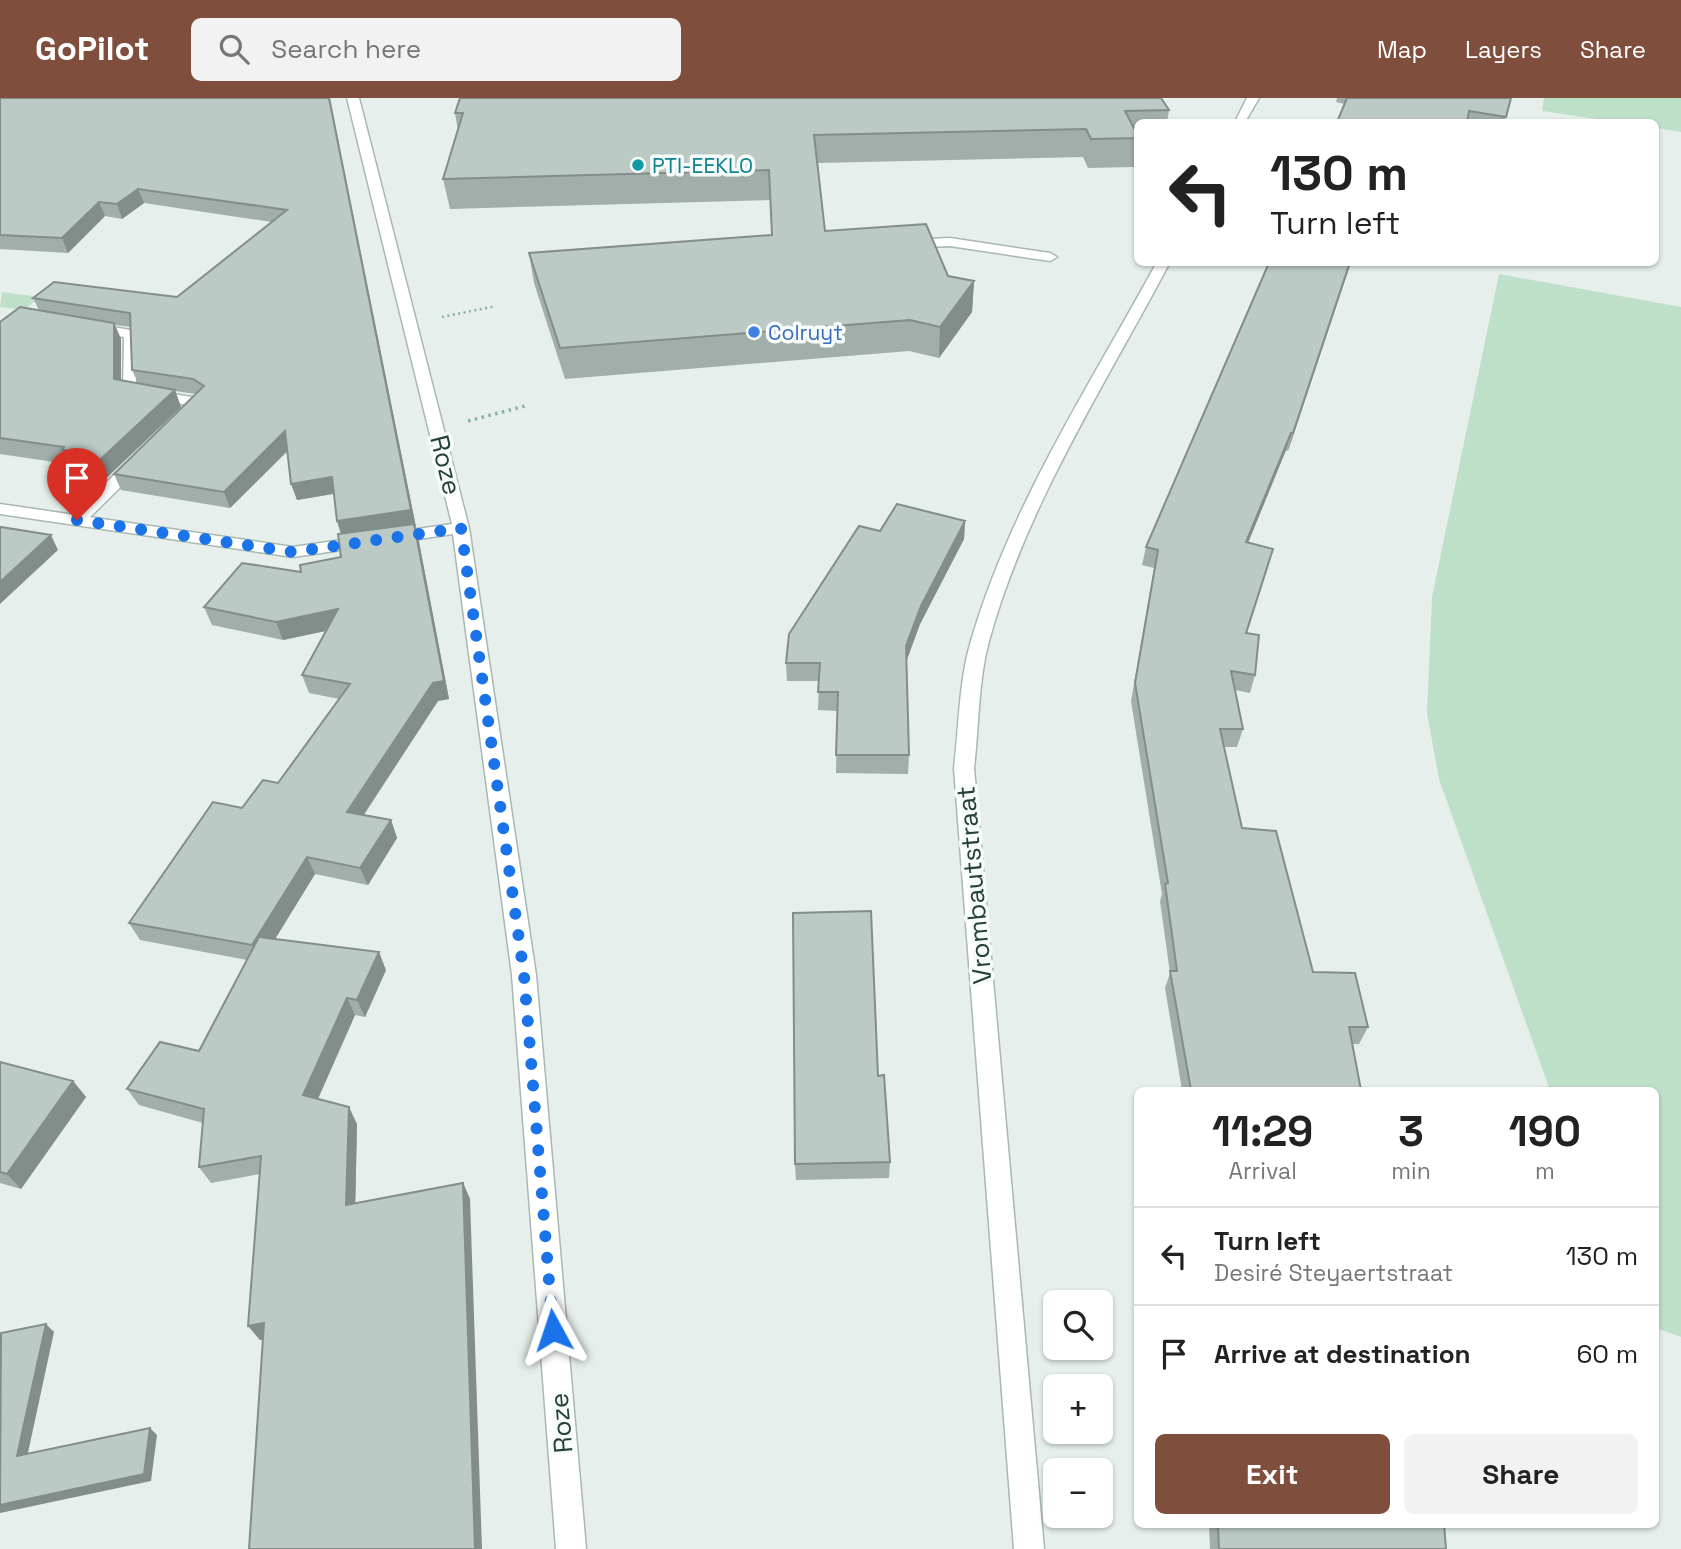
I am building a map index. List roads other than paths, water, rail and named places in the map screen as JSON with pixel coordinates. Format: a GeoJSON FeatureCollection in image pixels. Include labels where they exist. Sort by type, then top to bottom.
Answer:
{"type":"FeatureCollection","features":[{"type":"Feature","properties":{"kind":"street","name":"Roze"},"geometry":{"type":"LineString","coordinates":[[353,98],[461,528],[524,975],[571,1549]]}},
{"type":"Feature","properties":{"kind":"street"},"geometry":{"type":"LineString","coordinates":[[1242,119],[1254,98]]}},
{"type":"Feature","properties":{"kind":"street"},"geometry":{"type":"LineString","coordinates":[[887,245],[950,242],[1050,257]]}},
{"type":"Feature","properties":{"kind":"street","name":"Vrombautstraat"},"geometry":{"type":"LineString","coordinates":[[1029,1549],[964,768],[979,644],[1000,579],[1023,521],[1162,266]]}},
{"type":"Feature","properties":{"kind":"street"},"geometry":{"type":"LineString","coordinates":[[76,325],[131,334],[128,391],[199,402],[171,429]]}},
{"type":"Feature","properties":{"kind":"street"},"geometry":{"type":"LineString","coordinates":[[77,520],[152,447]]}},
{"type":"Feature","properties":{"kind":"street"},"geometry":{"type":"LineString","coordinates":[[0,509],[293,552],[461,528]]}},
{"type":"Feature","properties":{"kind":"place","name":"PTI-EEKLO"},"geometry":{"type":"Point","coordinates":[638,165]}},
{"type":"Feature","properties":{"kind":"place","name":"Colruyt"},"geometry":{"type":"Point","coordinates":[754,332]}}]}
